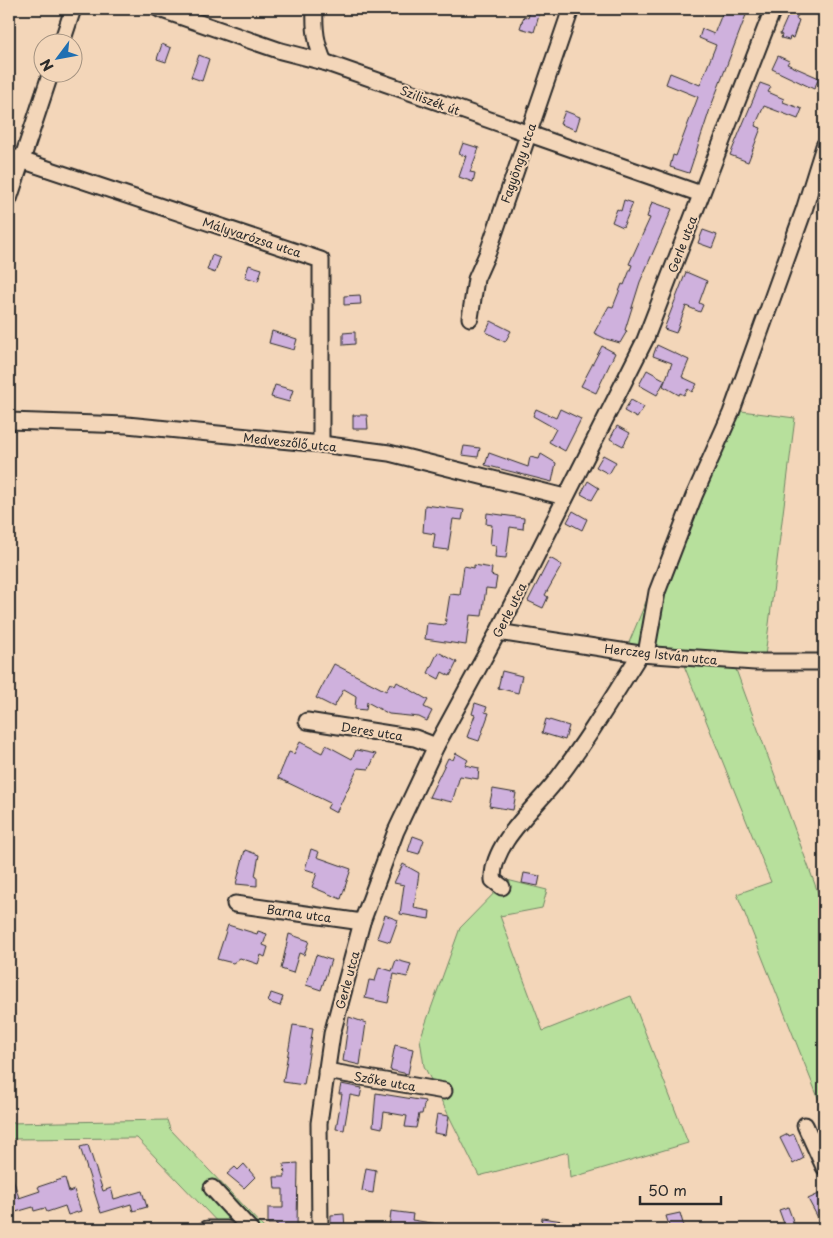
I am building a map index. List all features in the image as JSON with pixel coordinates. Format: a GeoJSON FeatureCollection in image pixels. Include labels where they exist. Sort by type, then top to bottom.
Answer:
{"type":"FeatureCollection","features":[{"type":"Feature","properties":{"kind":"street"},"geometry":{"type":"LineString","coordinates":[[66,32],[74,9]]}},
{"type":"Feature","properties":{"kind":"street","name":"Sziliszék út"},"geometry":{"type":"LineString","coordinates":[[159,9],[281,51],[324,62],[701,194]]}},
{"type":"Feature","properties":{"kind":"street"},"geometry":{"type":"LineString","coordinates":[[315,9],[314,29],[318,48],[324,62]]}},
{"type":"Feature","properties":{"kind":"street","name":"Fagyöngy utca"},"geometry":{"type":"LineString","coordinates":[[470,318],[476,279],[488,252],[571,9]]}},
{"type":"Feature","properties":{"kind":"street","name":"Gerle utca"},"geometry":{"type":"LineString","coordinates":[[320,1229],[319,1123],[326,1070],[332,1034],[362,922],[396,831],[436,746],[498,632],[644,340],[773,9]]}},
{"type":"Feature","properties":{"kind":"street"},"geometry":{"type":"LineString","coordinates":[[9,199],[14,158],[47,82]]}},
{"type":"Feature","properties":{"kind":"street"},"geometry":{"type":"LineString","coordinates":[[502,887],[493,880],[492,870],[515,828],[555,783],[643,654],[657,592],[694,496],[734,404],[804,210],[824,146]]}},
{"type":"Feature","properties":{"kind":"street","name":"Mályvarózsa utca"},"geometry":{"type":"LineString","coordinates":[[14,158],[321,260],[321,444]]}},
{"type":"Feature","properties":{"kind":"street","name":"Medveszőlő utca"},"geometry":{"type":"LineString","coordinates":[[9,421],[127,425],[321,444],[389,453],[565,497]]}},
{"type":"Feature","properties":{"kind":"street","name":"Herczeg István utca"},"geometry":{"type":"LineString","coordinates":[[498,632],[643,654],[755,662],[824,662]]}},
{"type":"Feature","properties":{"kind":"street","name":"Deres utca"},"geometry":{"type":"LineString","coordinates":[[307,721],[415,738],[436,746]]}},
{"type":"Feature","properties":{"kind":"street","name":"Barna utca"},"geometry":{"type":"LineString","coordinates":[[235,904],[362,922]]}},
{"type":"Feature","properties":{"kind":"street","name":"Szőke utca"},"geometry":{"type":"LineString","coordinates":[[326,1070],[444,1091]]}},
{"type":"Feature","properties":{"kind":"street"},"geometry":{"type":"LineString","coordinates":[[805,1125],[824,1167]]}},
{"type":"Feature","properties":{"kind":"street"},"geometry":{"type":"LineString","coordinates":[[212,1188],[250,1229]]}},
{"type":"Feature","properties":{"kind":"street"},"geometry":{"type":"LineString","coordinates":[[206,1229],[227,1229]]}},
{"type":"Feature","properties":{"kind":"green space"},"geometry":{"type":"Polygon","coordinates":[[[726,409],[795,418],[765,656],[731,656],[824,909],[824,1098],[819,1100],[737,894],[771,882],[683,663],[623,657],[726,409]]]}},
{"type":"Feature","properties":{"kind":"green space"},"geometry":{"type":"Polygon","coordinates":[[[507,880],[547,890],[542,908],[500,916],[543,1031],[631,996],[688,1143],[570,1178],[568,1152],[479,1176],[424,1066],[420,1039],[460,928],[507,880]]]}},
{"type":"Feature","properties":{"kind":"green space"},"geometry":{"type":"Polygon","coordinates":[[[167,1120],[170,1129],[265,1229],[224,1229],[137,1138],[9,1139],[9,1123],[167,1120]]]}},
{"type":"Feature","properties":{"kind":"building"},"geometry":{"type":"Polygon","coordinates":[[[531,9],[541,9],[534,32],[520,28],[524,16],[528,18],[531,9]]]}},
{"type":"Feature","properties":{"kind":"building"},"geometry":{"type":"Polygon","coordinates":[[[724,9],[746,15],[710,109],[689,173],[670,167],[673,155],[676,156],[698,97],[666,84],[670,73],[700,85],[716,45],[699,38],[702,29],[714,34],[724,9]]]}},
{"type":"Feature","properties":{"kind":"building"},"geometry":{"type":"Polygon","coordinates":[[[791,9],[800,9],[796,19],[799,20],[793,38],[790,37],[789,40],[781,38],[782,35],[780,34],[791,9]]]}},
{"type":"Feature","properties":{"kind":"building"},"geometry":{"type":"Polygon","coordinates":[[[162,44],[171,48],[166,62],[157,59],[162,44]]]}},
{"type":"Feature","properties":{"kind":"building"},"geometry":{"type":"Polygon","coordinates":[[[199,55],[209,59],[202,81],[191,77],[199,55]]]}},
{"type":"Feature","properties":{"kind":"building"},"geometry":{"type":"Polygon","coordinates":[[[778,56],[789,61],[787,64],[819,78],[814,89],[772,69],[778,56]]]}},
{"type":"Feature","properties":{"kind":"building"},"geometry":{"type":"Polygon","coordinates":[[[760,83],[771,87],[768,92],[784,99],[783,102],[802,109],[798,119],[764,106],[755,126],[761,128],[748,162],[730,155],[760,83]]]}},
{"type":"Feature","properties":{"kind":"building"},"geometry":{"type":"Polygon","coordinates":[[[565,111],[580,117],[576,130],[560,124],[565,111]]]}},
{"type":"Feature","properties":{"kind":"building"},"geometry":{"type":"Polygon","coordinates":[[[463,143],[479,148],[470,172],[475,173],[473,182],[459,177],[466,156],[459,154],[463,143]]]}},
{"type":"Feature","properties":{"kind":"building"},"geometry":{"type":"Polygon","coordinates":[[[624,200],[633,203],[623,227],[612,222],[617,209],[621,211],[624,200]]]}},
{"type":"Feature","properties":{"kind":"building"},"geometry":{"type":"Polygon","coordinates":[[[652,202],[672,209],[640,282],[625,330],[627,331],[620,343],[594,333],[609,306],[613,307],[622,284],[624,285],[632,265],[629,264],[650,218],[647,217],[652,202]]]}},
{"type":"Feature","properties":{"kind":"building"},"geometry":{"type":"Polygon","coordinates":[[[703,230],[717,235],[712,248],[698,243],[703,230]]]}},
{"type":"Feature","properties":{"kind":"building"},"geometry":{"type":"Polygon","coordinates":[[[212,255],[220,258],[215,273],[207,270],[212,255]]]}},
{"type":"Feature","properties":{"kind":"building"},"geometry":{"type":"Polygon","coordinates":[[[249,265],[262,269],[258,281],[245,277],[249,265]]]}},
{"type":"Feature","properties":{"kind":"building"},"geometry":{"type":"Polygon","coordinates":[[[686,272],[707,281],[699,303],[703,305],[700,312],[686,306],[676,333],[664,329],[686,272]]]}},
{"type":"Feature","properties":{"kind":"building"},"geometry":{"type":"Polygon","coordinates":[[[360,295],[361,304],[344,305],[344,296],[360,295]]]}},
{"type":"Feature","properties":{"kind":"building"},"geometry":{"type":"Polygon","coordinates":[[[491,321],[511,331],[505,342],[486,332],[491,321]]]}},
{"type":"Feature","properties":{"kind":"building"},"geometry":{"type":"Polygon","coordinates":[[[272,331],[297,339],[294,350],[269,343],[272,331]]]}},
{"type":"Feature","properties":{"kind":"building"},"geometry":{"type":"Polygon","coordinates":[[[355,332],[355,344],[343,345],[343,333],[355,332]]]}},
{"type":"Feature","properties":{"kind":"building"},"geometry":{"type":"Polygon","coordinates":[[[657,345],[689,360],[682,377],[697,384],[692,392],[688,389],[684,395],[680,393],[679,395],[663,386],[672,363],[653,356],[657,345]]]}},
{"type":"Feature","properties":{"kind":"building"},"geometry":{"type":"Polygon","coordinates":[[[602,346],[615,353],[596,393],[581,386],[602,346]]]}},
{"type":"Feature","properties":{"kind":"building"},"geometry":{"type":"Polygon","coordinates":[[[647,370],[665,380],[657,395],[639,385],[647,370]]]}},
{"type":"Feature","properties":{"kind":"building"},"geometry":{"type":"Polygon","coordinates":[[[275,385],[293,390],[289,402],[271,397],[275,385]]]}},
{"type":"Feature","properties":{"kind":"building"},"geometry":{"type":"Polygon","coordinates":[[[631,400],[644,407],[637,418],[624,411],[631,400]]]}},
{"type":"Feature","properties":{"kind":"building"},"geometry":{"type":"Polygon","coordinates":[[[536,409],[556,418],[560,409],[581,419],[565,451],[549,442],[556,429],[533,416],[536,409]]]}},
{"type":"Feature","properties":{"kind":"building"},"geometry":{"type":"Polygon","coordinates":[[[353,415],[367,415],[368,429],[353,429],[353,415]]]}},
{"type":"Feature","properties":{"kind":"building"},"geometry":{"type":"Polygon","coordinates":[[[617,426],[630,433],[623,446],[610,439],[617,426]]]}},
{"type":"Feature","properties":{"kind":"building"},"geometry":{"type":"Polygon","coordinates":[[[464,446],[480,448],[478,457],[462,455],[464,446]]]}},
{"type":"Feature","properties":{"kind":"building"},"geometry":{"type":"Polygon","coordinates":[[[489,453],[528,467],[530,457],[539,459],[541,454],[556,463],[552,482],[485,465],[489,453]]]}},
{"type":"Feature","properties":{"kind":"building"},"geometry":{"type":"Polygon","coordinates":[[[603,455],[616,462],[609,474],[596,467],[603,455]]]}},
{"type":"Feature","properties":{"kind":"building"},"geometry":{"type":"Polygon","coordinates":[[[588,481],[599,488],[592,500],[581,494],[588,481]]]}},
{"type":"Feature","properties":{"kind":"building"},"geometry":{"type":"Polygon","coordinates":[[[425,505],[464,510],[462,520],[453,519],[448,550],[433,548],[435,534],[423,532],[425,505]]]}},
{"type":"Feature","properties":{"kind":"building"},"geometry":{"type":"Polygon","coordinates":[[[573,511],[587,519],[582,530],[567,522],[573,511]]]}},
{"type":"Feature","properties":{"kind":"building"},"geometry":{"type":"Polygon","coordinates":[[[487,513],[524,518],[523,529],[510,527],[506,558],[495,557],[496,546],[490,545],[492,525],[486,524],[487,513]]]}},
{"type":"Feature","properties":{"kind":"building"},"geometry":{"type":"Polygon","coordinates":[[[550,558],[562,565],[545,595],[548,597],[543,608],[528,601],[550,558]]]}},
{"type":"Feature","properties":{"kind":"building"},"geometry":{"type":"Polygon","coordinates":[[[474,565],[492,568],[491,575],[497,577],[495,589],[486,588],[482,616],[470,615],[466,645],[425,639],[427,623],[445,625],[450,594],[460,595],[464,566],[474,568],[474,565]]]}},
{"type":"Feature","properties":{"kind":"building"},"geometry":{"type":"Polygon","coordinates":[[[438,652],[457,662],[450,676],[442,672],[439,679],[428,673],[438,652]]]}},
{"type":"Feature","properties":{"kind":"building"},"geometry":{"type":"Polygon","coordinates":[[[334,664],[386,691],[390,683],[395,686],[397,682],[428,700],[424,707],[432,711],[427,721],[419,717],[389,714],[367,702],[366,710],[355,709],[356,696],[344,689],[334,707],[316,698],[334,664]]]}},
{"type":"Feature","properties":{"kind":"building"},"geometry":{"type":"Polygon","coordinates":[[[502,671],[522,676],[518,693],[498,688],[502,671]]]}},
{"type":"Feature","properties":{"kind":"building"},"geometry":{"type":"Polygon","coordinates":[[[475,703],[487,707],[485,712],[489,713],[479,741],[467,737],[475,715],[472,714],[475,703]]]}},
{"type":"Feature","properties":{"kind":"building"},"geometry":{"type":"Polygon","coordinates":[[[546,719],[569,726],[565,740],[542,733],[546,719]]]}},
{"type":"Feature","properties":{"kind":"building"},"geometry":{"type":"Polygon","coordinates":[[[300,742],[322,753],[326,745],[352,759],[356,750],[376,754],[369,769],[358,768],[336,813],[327,808],[330,803],[278,778],[289,752],[294,754],[300,742]]]}},
{"type":"Feature","properties":{"kind":"building"},"geometry":{"type":"Polygon","coordinates":[[[456,753],[468,760],[465,765],[479,768],[478,779],[460,776],[452,802],[429,797],[448,758],[453,760],[456,753]]]}},
{"type":"Feature","properties":{"kind":"building"},"geometry":{"type":"Polygon","coordinates":[[[493,789],[516,793],[513,810],[489,806],[493,789]]]}},
{"type":"Feature","properties":{"kind":"building"},"geometry":{"type":"Polygon","coordinates":[[[413,836],[424,840],[419,854],[408,851],[413,836]]]}},
{"type":"Feature","properties":{"kind":"building"},"geometry":{"type":"Polygon","coordinates":[[[311,849],[319,852],[317,857],[351,869],[341,899],[312,887],[317,873],[305,869],[311,849]]]}},
{"type":"Feature","properties":{"kind":"building"},"geometry":{"type":"Polygon","coordinates":[[[245,850],[259,855],[255,876],[257,877],[257,886],[236,884],[245,850]]]}},
{"type":"Feature","properties":{"kind":"building"},"geometry":{"type":"Polygon","coordinates":[[[403,864],[419,873],[414,908],[430,911],[429,919],[400,914],[404,885],[394,883],[403,864]]]}},
{"type":"Feature","properties":{"kind":"building"},"geometry":{"type":"Polygon","coordinates":[[[524,873],[540,876],[538,886],[522,883],[524,873]]]}},
{"type":"Feature","properties":{"kind":"building"},"geometry":{"type":"Polygon","coordinates":[[[385,915],[398,920],[390,942],[377,938],[385,915]]]}},
{"type":"Feature","properties":{"kind":"building"},"geometry":{"type":"Polygon","coordinates":[[[228,925],[257,934],[258,931],[267,934],[263,945],[268,947],[265,957],[261,955],[258,964],[240,958],[233,963],[217,959],[228,925]]]}},
{"type":"Feature","properties":{"kind":"building"},"geometry":{"type":"Polygon","coordinates":[[[289,934],[309,941],[304,955],[299,953],[293,973],[281,969],[289,934]]]}},
{"type":"Feature","properties":{"kind":"building"},"geometry":{"type":"Polygon","coordinates":[[[316,955],[331,960],[321,990],[306,985],[316,955]]]}},
{"type":"Feature","properties":{"kind":"building"},"geometry":{"type":"Polygon","coordinates":[[[396,960],[411,964],[407,977],[394,974],[388,1003],[365,998],[369,980],[375,981],[379,967],[392,971],[396,960]]]}},
{"type":"Feature","properties":{"kind":"building"},"geometry":{"type":"Polygon","coordinates":[[[271,993],[283,997],[280,1006],[268,1002],[271,993]]]}},
{"type":"Feature","properties":{"kind":"building"},"geometry":{"type":"Polygon","coordinates":[[[349,1017],[366,1023],[360,1065],[343,1061],[349,1017]]]}},
{"type":"Feature","properties":{"kind":"building"},"geometry":{"type":"Polygon","coordinates":[[[293,1025],[313,1028],[304,1085],[283,1082],[293,1025]]]}},
{"type":"Feature","properties":{"kind":"building"},"geometry":{"type":"Polygon","coordinates":[[[395,1045],[413,1049],[408,1074],[390,1070],[395,1045]]]}},
{"type":"Feature","properties":{"kind":"building"},"geometry":{"type":"Polygon","coordinates":[[[341,1084],[362,1088],[360,1097],[350,1095],[344,1130],[336,1129],[342,1094],[339,1094],[341,1084]]]}},
{"type":"Feature","properties":{"kind":"building"},"geometry":{"type":"Polygon","coordinates":[[[376,1093],[425,1101],[422,1114],[419,1114],[416,1128],[405,1127],[407,1116],[384,1112],[382,1128],[373,1126],[376,1093]]]}},
{"type":"Feature","properties":{"kind":"building"},"geometry":{"type":"Polygon","coordinates":[[[437,1114],[449,1116],[446,1135],[434,1133],[437,1114]]]}},
{"type":"Feature","properties":{"kind":"building"},"geometry":{"type":"Polygon","coordinates":[[[788,1134],[789,1136],[794,1134],[804,1158],[793,1164],[780,1138],[788,1134]]]}},
{"type":"Feature","properties":{"kind":"building"},"geometry":{"type":"Polygon","coordinates":[[[88,1145],[103,1191],[111,1188],[114,1199],[142,1191],[147,1207],[133,1211],[131,1204],[101,1213],[80,1147],[88,1145]]]}},
{"type":"Feature","properties":{"kind":"building"},"geometry":{"type":"Polygon","coordinates":[[[298,1163],[297,1227],[277,1229],[277,1224],[268,1224],[268,1208],[283,1208],[283,1189],[275,1189],[274,1177],[285,1177],[284,1164],[298,1163]]]}},
{"type":"Feature","properties":{"kind":"building"},"geometry":{"type":"Polygon","coordinates":[[[244,1164],[255,1177],[244,1188],[227,1174],[235,1167],[238,1170],[244,1164]]]}},
{"type":"Feature","properties":{"kind":"building"},"geometry":{"type":"Polygon","coordinates":[[[366,1168],[376,1170],[373,1193],[362,1191],[366,1168]]]}},
{"type":"Feature","properties":{"kind":"building"},"geometry":{"type":"Polygon","coordinates":[[[9,1172],[11,1172],[19,1198],[40,1191],[38,1187],[65,1178],[69,1192],[74,1190],[81,1211],[68,1215],[65,1206],[47,1212],[45,1208],[34,1211],[33,1207],[9,1214],[9,1172]]]}},
{"type":"Feature","properties":{"kind":"building"},"geometry":{"type":"Polygon","coordinates":[[[819,1194],[824,1205],[824,1229],[808,1199],[819,1194]]]}},
{"type":"Feature","properties":{"kind":"building"},"geometry":{"type":"Polygon","coordinates":[[[788,1207],[796,1229],[786,1229],[779,1210],[788,1207]]]}},
{"type":"Feature","properties":{"kind":"building"},"geometry":{"type":"Polygon","coordinates":[[[391,1211],[413,1214],[412,1220],[438,1224],[438,1229],[389,1229],[391,1211]]]}},
{"type":"Feature","properties":{"kind":"building"},"geometry":{"type":"Polygon","coordinates":[[[680,1213],[684,1227],[670,1229],[666,1216],[680,1213]]]}},
{"type":"Feature","properties":{"kind":"building"},"geometry":{"type":"Polygon","coordinates":[[[344,1214],[345,1229],[331,1229],[331,1215],[344,1214]]]}},
{"type":"Feature","properties":{"kind":"building"},"geometry":{"type":"Polygon","coordinates":[[[542,1218],[563,1221],[562,1229],[540,1229],[542,1218]]]}}]}
